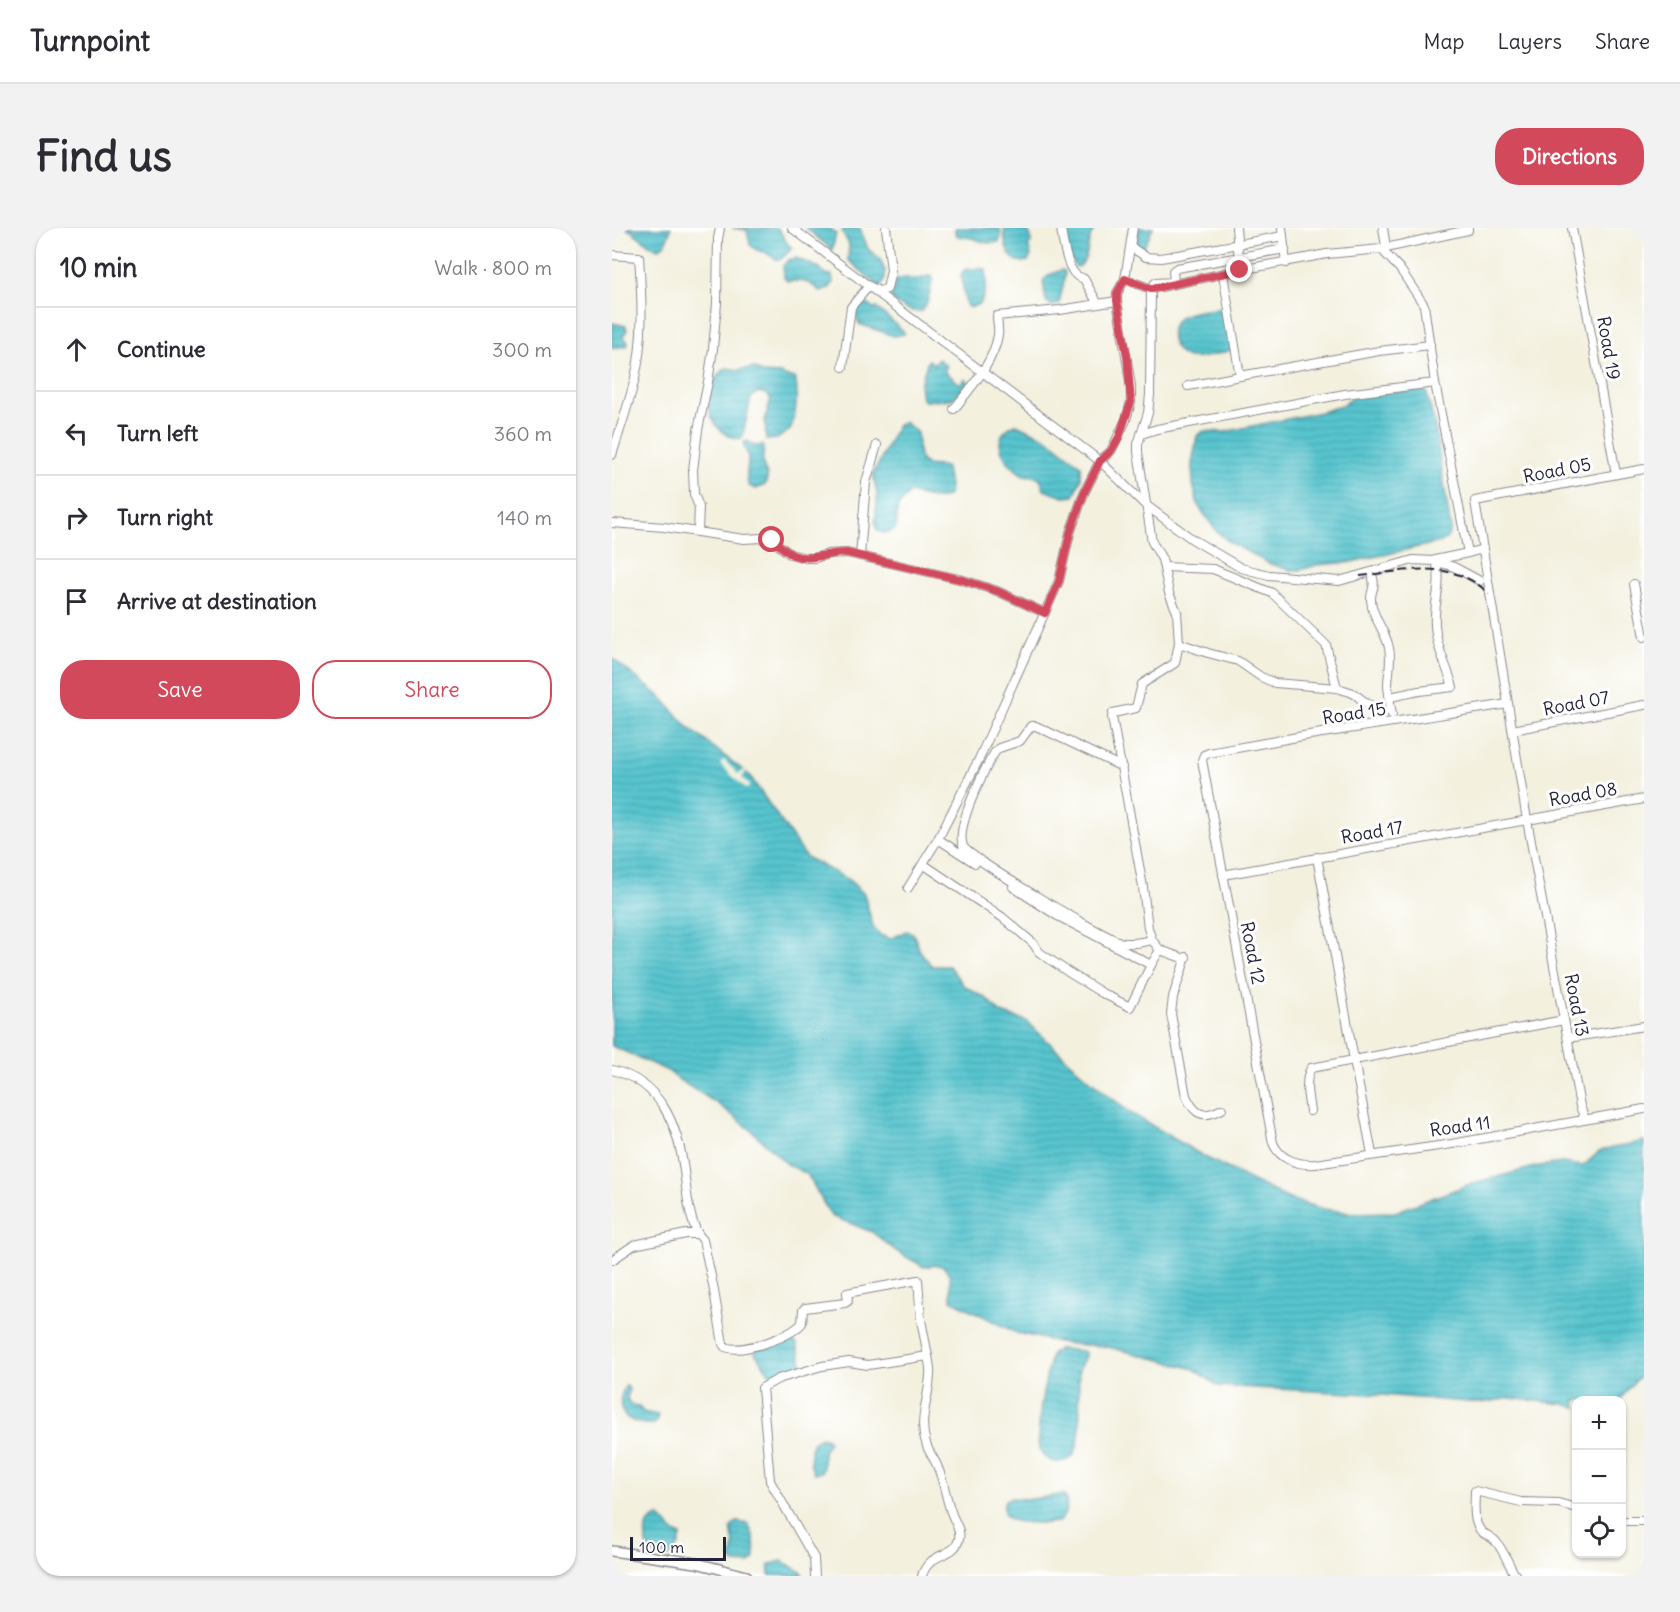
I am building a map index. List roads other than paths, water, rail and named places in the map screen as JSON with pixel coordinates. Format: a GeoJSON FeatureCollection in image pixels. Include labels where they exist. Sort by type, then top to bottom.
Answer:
{"type":"FeatureCollection","features":[{"type":"Feature","properties":{"kind":"main road"},"geometry":{"type":"LineString","coordinates":[[612,1551],[696,1563],[747,1576]]}},
{"type":"Feature","properties":{"kind":"street"},"geometry":{"type":"LineString","coordinates":[[698,531],[699,507],[694,494],[693,470],[713,349],[720,228]]}},
{"type":"Feature","properties":{"kind":"street"},"geometry":{"type":"LineString","coordinates":[[792,228],[1100,461],[1145,505],[1192,540],[1230,563],[1253,571],[1339,581],[1413,560],[1435,561],[1454,567],[1480,581]]}},
{"type":"Feature","properties":{"kind":"street"},"geometry":{"type":"LineString","coordinates":[[869,286],[879,291],[887,289],[891,270],[886,228]]}},
{"type":"Feature","properties":{"kind":"street"},"geometry":{"type":"LineString","coordinates":[[1060,228],[1073,270],[1077,276],[1084,279],[1098,304]]}},
{"type":"Feature","properties":{"kind":"street"},"geometry":{"type":"LineString","coordinates":[[908,888],[938,839],[979,759],[1059,581],[1077,512],[1100,461],[1111,451],[1119,437],[1131,402],[1127,356],[1117,293],[1125,279],[1133,228]]}},
{"type":"Feature","properties":{"kind":"street"},"geometry":{"type":"LineString","coordinates":[[1236,228],[1240,270]]}},
{"type":"Feature","properties":{"kind":"street"},"geometry":{"type":"LineString","coordinates":[[1383,228],[1383,248],[1424,305],[1435,383],[1468,553]]}},
{"type":"Feature","properties":{"kind":"street"},"geometry":{"type":"LineString","coordinates":[[1125,279],[1151,289],[1240,270],[1356,250],[1383,248],[1468,230],[1468,228]]}},
{"type":"Feature","properties":{"kind":"street","name":"Road 19"},"geometry":{"type":"LineString","coordinates":[[1572,228],[1616,474]]}},
{"type":"Feature","properties":{"kind":"street"},"geometry":{"type":"LineString","coordinates":[[1131,247],[1146,257],[1154,258],[1238,244],[1283,232],[1286,262]]}},
{"type":"Feature","properties":{"kind":"street"},"geometry":{"type":"LineString","coordinates":[[1222,1108],[1212,1114],[1203,1114],[1191,1106],[1186,1096],[1171,1014],[1173,997],[1186,958],[1160,950],[1152,940],[1148,928],[1113,713],[1136,708],[1143,684],[1175,663],[1179,643],[1177,612],[1169,593],[1160,554],[1152,542],[1138,452],[1150,395],[1151,289],[1155,283],[1174,282],[1173,271],[1177,268],[1285,249]]}},
{"type":"Feature","properties":{"kind":"street"},"geometry":{"type":"LineString","coordinates":[[612,255],[639,257],[642,294],[636,376],[612,454]]}},
{"type":"Feature","properties":{"kind":"street"},"geometry":{"type":"LineString","coordinates":[[1222,274],[1240,376]]}},
{"type":"Feature","properties":{"kind":"street"},"geometry":{"type":"LineString","coordinates":[[843,368],[850,307],[869,286]]}},
{"type":"Feature","properties":{"kind":"street"},"geometry":{"type":"LineString","coordinates":[[954,409],[982,371],[996,344],[997,316],[1117,301]]}},
{"type":"Feature","properties":{"kind":"street"},"geometry":{"type":"LineString","coordinates":[[1188,386],[1379,351],[1430,345]]}},
{"type":"Feature","properties":{"kind":"street"},"geometry":{"type":"LineString","coordinates":[[1142,434],[1157,429],[1345,394],[1435,383]]}},
{"type":"Feature","properties":{"kind":"street"},"geometry":{"type":"LineString","coordinates":[[860,556],[866,482],[877,445]]}},
{"type":"Feature","properties":{"kind":"street","name":"Road 05"},"geometry":{"type":"LineString","coordinates":[[1475,501],[1644,469]]}},
{"type":"Feature","properties":{"kind":"street","name":"Road 13"},"geometry":{"type":"LineString","coordinates":[[1475,501],[1527,820],[1580,1106],[1585,1119]]}},
{"type":"Feature","properties":{"kind":"street"},"geometry":{"type":"LineString","coordinates":[[612,523],[698,531],[744,539],[762,538],[772,540],[790,554],[806,558],[839,553],[860,556],[963,580],[997,591],[1045,613]]}},
{"type":"Feature","properties":{"kind":"street"},"geometry":{"type":"LineString","coordinates":[[1390,697],[1453,687],[1440,651],[1435,626],[1440,570],[1436,560],[1483,549]]}},
{"type":"Feature","properties":{"kind":"street"},"geometry":{"type":"LineString","coordinates":[[1164,567],[1213,569],[1272,593],[1326,645],[1337,688]]}},
{"type":"Feature","properties":{"kind":"street"},"geometry":{"type":"LineString","coordinates":[[1373,578],[1375,589],[1370,597],[1371,602],[1379,626],[1389,645],[1388,687],[1393,722]]}},
{"type":"Feature","properties":{"kind":"street"},"geometry":{"type":"LineString","coordinates":[[1634,584],[1644,637]]}},
{"type":"Feature","properties":{"kind":"street"},"geometry":{"type":"LineString","coordinates":[[1179,643],[1238,661],[1261,677],[1275,683],[1337,688],[1355,694],[1358,699],[1376,708],[1391,711]]}},
{"type":"Feature","properties":{"kind":"street","name":"Road 15"},"geometry":{"type":"LineString","coordinates":[[1204,755],[1303,736],[1508,704]]}},
{"type":"Feature","properties":{"kind":"street","name":"Road 07"},"geometry":{"type":"LineString","coordinates":[[1513,730],[1644,705]]}},
{"type":"Feature","properties":{"kind":"street"},"geometry":{"type":"LineString","coordinates":[[1122,767],[1036,726],[1031,726],[1020,741],[1003,746],[994,752],[968,813],[962,832],[962,841],[964,848],[972,855],[1031,893],[1119,942],[1152,940]]}},
{"type":"Feature","properties":{"kind":"street","name":"Road 12"},"geometry":{"type":"LineString","coordinates":[[1204,755],[1202,760],[1273,1143],[1280,1155]]}},
{"type":"Feature","properties":{"kind":"street","name":"Road 08"},"geometry":{"type":"LineString","coordinates":[[1527,820],[1644,799]]}},
{"type":"Feature","properties":{"kind":"street","name":"Road 17"},"geometry":{"type":"LineString","coordinates":[[1223,875],[1527,820]]}},
{"type":"Feature","properties":{"kind":"street"},"geometry":{"type":"LineString","coordinates":[[938,839],[1056,915],[1151,965]]}},
{"type":"Feature","properties":{"kind":"street"},"geometry":{"type":"LineString","coordinates":[[1317,857],[1372,1154]]}},
{"type":"Feature","properties":{"kind":"street"},"geometry":{"type":"LineString","coordinates":[[923,864],[1002,917],[1033,943],[1039,952],[1102,993],[1130,1007],[1160,950]]}},
{"type":"Feature","properties":{"kind":"street"},"geometry":{"type":"LineString","coordinates":[[1310,1111],[1307,1084],[1308,1071],[1311,1068],[1564,1020]]}},
{"type":"Feature","properties":{"kind":"street"},"geometry":{"type":"LineString","coordinates":[[1568,1038],[1644,1026]]}},
{"type":"Feature","properties":{"kind":"street"},"geometry":{"type":"LineString","coordinates":[[612,1070],[639,1080],[651,1090],[668,1113],[681,1149],[691,1216],[702,1240],[725,1347],[738,1349],[761,1344],[793,1331],[802,1323],[805,1308],[848,1301],[847,1293],[918,1280],[921,1320],[931,1373],[922,1425],[928,1450],[940,1472],[948,1505],[960,1537],[957,1546],[933,1558],[925,1566],[922,1576]]}},
{"type":"Feature","properties":{"kind":"street","name":"Road 11"},"geometry":{"type":"LineString","coordinates":[[1280,1155],[1305,1165],[1452,1144],[1644,1109]]}},
{"type":"Feature","properties":{"kind":"street"},"geometry":{"type":"LineString","coordinates":[[612,1260],[634,1245],[698,1234]]}},
{"type":"Feature","properties":{"kind":"street"},"geometry":{"type":"LineString","coordinates":[[815,1576],[814,1557],[770,1480],[762,1388],[778,1379],[822,1366],[849,1362],[868,1365],[928,1356]]}},
{"type":"Feature","properties":{"kind":"street"},"geometry":{"type":"LineString","coordinates":[[1516,1576],[1497,1543],[1477,1525],[1475,1491],[1521,1502],[1558,1503],[1572,1507]]}},
{"type":"Feature","properties":{"kind":"street"},"geometry":{"type":"LineString","coordinates":[[1626,1521],[1644,1521]]}},
{"type":"Feature","properties":{"kind":"water"},"geometry":{"type":"Polygon","coordinates":[[[626,228],[671,228],[665,244],[658,249],[626,228]]]}},
{"type":"Feature","properties":{"kind":"water"},"geometry":{"type":"Polygon","coordinates":[[[732,228],[777,228],[792,248],[777,260],[750,245],[747,230],[732,228]]]}},
{"type":"Feature","properties":{"kind":"water"},"geometry":{"type":"Polygon","coordinates":[[[806,228],[830,228],[836,234],[832,250],[806,228]]]}},
{"type":"Feature","properties":{"kind":"water"},"geometry":{"type":"Polygon","coordinates":[[[844,228],[860,228],[868,249],[880,259],[885,278],[880,287],[848,260],[849,244],[842,232],[844,228]]]}},
{"type":"Feature","properties":{"kind":"water"},"geometry":{"type":"Polygon","coordinates":[[[955,228],[1000,228],[1001,237],[999,242],[987,243],[958,236],[955,228]]]}},
{"type":"Feature","properties":{"kind":"water"},"geometry":{"type":"Polygon","coordinates":[[[1004,228],[1026,228],[1031,237],[1031,243],[1028,245],[1031,256],[1028,261],[1016,260],[1008,252],[1004,228]]]}},
{"type":"Feature","properties":{"kind":"water"},"geometry":{"type":"Polygon","coordinates":[[[1066,228],[1096,228],[1090,237],[1086,257],[1080,266],[1076,267],[1069,254],[1065,237],[1066,228]]]}},
{"type":"Feature","properties":{"kind":"water"},"geometry":{"type":"Polygon","coordinates":[[[1136,228],[1153,228],[1144,247],[1140,248],[1137,244],[1136,228]]]}},
{"type":"Feature","properties":{"kind":"water"},"geometry":{"type":"Polygon","coordinates":[[[796,258],[820,268],[824,274],[832,275],[833,282],[829,289],[820,291],[809,283],[787,281],[784,277],[783,266],[788,260],[796,258]]]}},
{"type":"Feature","properties":{"kind":"water"},"geometry":{"type":"Polygon","coordinates":[[[986,269],[986,286],[981,303],[970,308],[966,305],[961,276],[964,270],[986,269]]]}},
{"type":"Feature","properties":{"kind":"water"},"geometry":{"type":"Polygon","coordinates":[[[1065,271],[1065,275],[1059,304],[1052,306],[1046,301],[1043,281],[1049,275],[1065,271]]]}},
{"type":"Feature","properties":{"kind":"water"},"geometry":{"type":"Polygon","coordinates":[[[929,276],[933,278],[922,311],[904,308],[890,297],[895,287],[894,280],[906,278],[917,280],[929,276]]]}},
{"type":"Feature","properties":{"kind":"water"},"geometry":{"type":"Polygon","coordinates":[[[865,301],[874,310],[876,308],[879,310],[904,334],[894,336],[859,324],[854,309],[859,302],[865,301]]]}},
{"type":"Feature","properties":{"kind":"water"},"geometry":{"type":"Polygon","coordinates":[[[1223,308],[1232,350],[1206,357],[1183,356],[1174,346],[1172,339],[1176,320],[1192,312],[1223,308]]]}},
{"type":"Feature","properties":{"kind":"water"},"geometry":{"type":"Polygon","coordinates":[[[612,323],[626,326],[627,330],[623,336],[628,342],[627,346],[612,348],[612,323]]]}},
{"type":"Feature","properties":{"kind":"water"},"geometry":{"type":"Polygon","coordinates":[[[938,359],[947,366],[944,371],[960,384],[965,379],[970,383],[952,399],[925,401],[922,399],[920,384],[928,361],[934,364],[938,359]]]}},
{"type":"Feature","properties":{"kind":"water"},"geometry":{"type":"Polygon","coordinates":[[[727,368],[739,370],[754,368],[762,373],[781,374],[794,378],[797,389],[796,404],[790,430],[777,439],[766,440],[765,418],[771,399],[766,394],[758,392],[751,398],[742,439],[720,430],[709,410],[709,398],[711,386],[717,376],[727,368]]]}},
{"type":"Feature","properties":{"kind":"water"},"geometry":{"type":"Polygon","coordinates":[[[1426,391],[1434,421],[1451,529],[1447,538],[1441,542],[1351,562],[1291,570],[1270,564],[1231,543],[1217,532],[1198,505],[1193,484],[1192,464],[1197,436],[1204,431],[1224,432],[1321,412],[1343,405],[1353,397],[1385,392],[1426,391]]]}},
{"type":"Feature","properties":{"kind":"water"},"geometry":{"type":"Polygon","coordinates":[[[905,422],[917,433],[919,455],[923,463],[946,468],[950,492],[947,497],[936,499],[909,493],[897,508],[895,529],[880,532],[875,519],[877,496],[873,471],[898,424],[905,422]]]}},
{"type":"Feature","properties":{"kind":"water"},"geometry":{"type":"Polygon","coordinates":[[[1016,424],[1045,437],[1081,465],[1081,479],[1074,496],[1064,497],[1044,490],[1039,478],[1023,475],[1010,464],[1000,443],[1007,429],[1016,424]]]}},
{"type":"Feature","properties":{"kind":"water"},"geometry":{"type":"Polygon","coordinates":[[[748,441],[755,446],[763,445],[764,447],[763,462],[767,478],[765,485],[756,489],[749,486],[747,479],[748,457],[743,443],[748,441]]]}},
{"type":"Feature","properties":{"kind":"water"},"geometry":{"type":"Polygon","coordinates":[[[612,658],[662,698],[689,728],[749,775],[806,857],[849,880],[864,894],[873,926],[880,935],[890,939],[906,931],[913,933],[920,951],[932,966],[949,966],[964,986],[986,998],[1001,1013],[1026,1021],[1084,1075],[1129,1112],[1203,1156],[1289,1199],[1324,1209],[1353,1213],[1395,1212],[1473,1183],[1539,1166],[1562,1163],[1583,1166],[1600,1151],[1644,1141],[1644,1376],[1635,1380],[1623,1396],[1572,1396],[1572,1407],[1510,1398],[1480,1403],[1370,1394],[1218,1386],[1194,1369],[1165,1361],[1104,1346],[1068,1344],[1017,1333],[951,1300],[950,1275],[943,1266],[924,1267],[896,1251],[872,1232],[831,1216],[807,1174],[787,1164],[750,1129],[718,1104],[668,1071],[612,1046],[612,658]]]}},
{"type":"Feature","properties":{"kind":"water"},"geometry":{"type":"Polygon","coordinates":[[[779,1341],[791,1341],[797,1344],[801,1368],[770,1374],[755,1353],[756,1349],[779,1341]]]}},
{"type":"Feature","properties":{"kind":"water"},"geometry":{"type":"Polygon","coordinates":[[[1060,1349],[1083,1351],[1086,1354],[1079,1371],[1080,1431],[1076,1450],[1068,1460],[1056,1462],[1045,1457],[1041,1452],[1039,1424],[1050,1359],[1052,1353],[1060,1349]]]}},
{"type":"Feature","properties":{"kind":"water"},"geometry":{"type":"Polygon","coordinates":[[[626,1385],[629,1389],[627,1399],[631,1405],[639,1406],[643,1412],[658,1415],[656,1423],[634,1421],[624,1414],[620,1404],[626,1385]]]}},
{"type":"Feature","properties":{"kind":"water"},"geometry":{"type":"Polygon","coordinates":[[[821,1437],[829,1442],[823,1452],[823,1469],[814,1474],[810,1464],[812,1442],[821,1437]]]}},
{"type":"Feature","properties":{"kind":"water"},"geometry":{"type":"Polygon","coordinates":[[[1064,1495],[1067,1505],[1060,1521],[1041,1523],[1012,1520],[1006,1516],[1003,1507],[1005,1500],[1011,1498],[1032,1499],[1064,1495]]]}},
{"type":"Feature","properties":{"kind":"water"},"geometry":{"type":"Polygon","coordinates":[[[660,1517],[675,1533],[681,1536],[679,1545],[669,1557],[655,1554],[646,1540],[649,1523],[660,1517]]]}},
{"type":"Feature","properties":{"kind":"water"},"geometry":{"type":"Polygon","coordinates":[[[737,1522],[748,1524],[754,1537],[755,1558],[749,1564],[735,1563],[731,1559],[734,1546],[731,1527],[737,1522]]]}},
{"type":"Feature","properties":{"kind":"water"},"geometry":{"type":"Polygon","coordinates":[[[782,1561],[803,1573],[801,1576],[769,1575],[770,1564],[782,1561]]]}},
{"type":"Feature","properties":{"kind":"railway"},"geometry":{"type":"LineString","coordinates":[[1360,576],[1411,570],[1444,571],[1460,575],[1489,594]]}}]}
